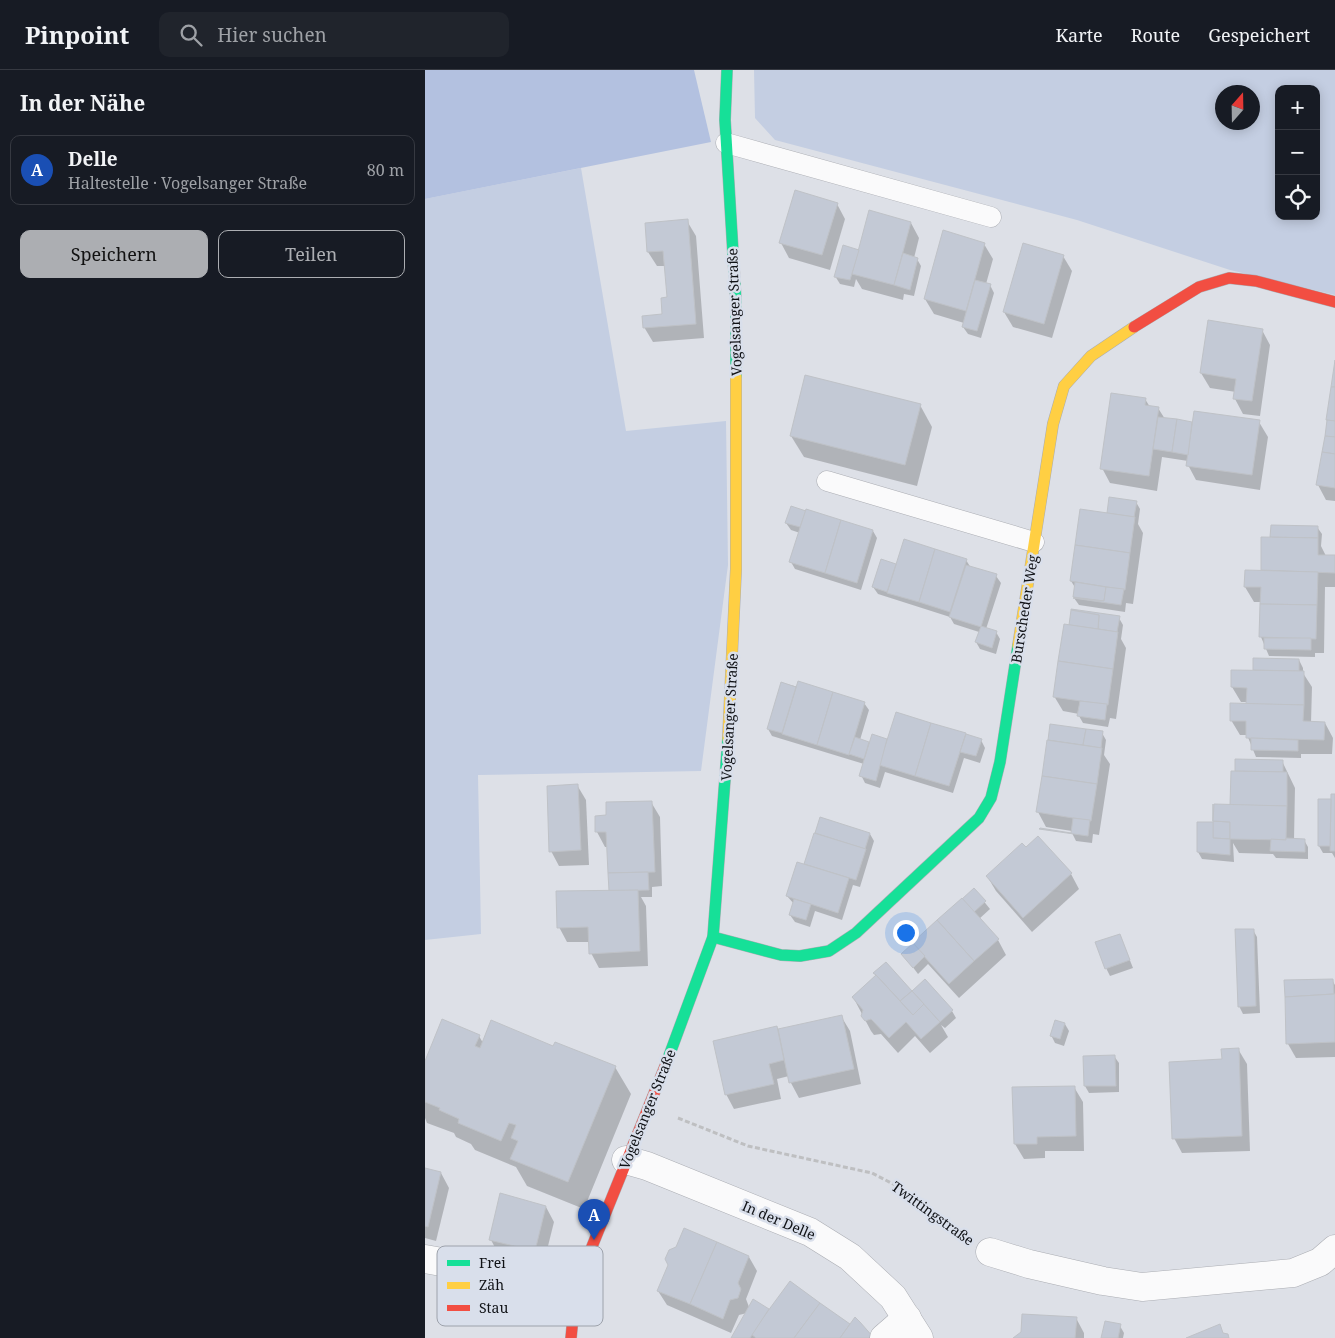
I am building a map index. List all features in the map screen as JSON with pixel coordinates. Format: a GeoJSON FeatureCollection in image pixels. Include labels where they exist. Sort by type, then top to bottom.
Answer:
{"type":"FeatureCollection","features":[{"type":"Feature","properties":{"kind":"street","name":"Vogelsanger Straße"},"geometry":{"type":"LineString","coordinates":[[592,1246],[675,1041],[713,938],[727,762],[736,570],[736,303],[725,120],[727,70]]}},
{"type":"Feature","properties":{"kind":"street","name":"Burscheder Weg"},"geometry":{"type":"LineString","coordinates":[[713,938],[781,955],[800,956],[829,951],[856,933],[979,818],[991,798],[1000,762],[1053,424],[1064,386],[1091,356],[1119,336],[1199,287],[1229,278],[1256,281],[1335,302]]}},
{"type":"Feature","properties":{"kind":"street","name":"In der Delle"},"geometry":{"type":"LineString","coordinates":[[626,1160],[647,1166],[810,1232],[851,1257],[893,1297],[913,1328],[884,1338]]}},
{"type":"Feature","properties":{"kind":"street","name":"Twittingstraße"},"geometry":{"type":"LineString","coordinates":[[990,1252],[1103,1281],[1141,1287],[1293,1273],[1320,1262],[1335,1249]]}},
{"type":"Feature","properties":{"kind":"lane"},"geometry":{"type":"LineString","coordinates":[[726,143],[991,217]]}},
{"type":"Feature","properties":{"kind":"lane"},"geometry":{"type":"LineString","coordinates":[[827,481],[1034,542]]}},
{"type":"Feature","properties":{"kind":"path","name":"Twittingstraße"},"geometry":{"type":"LineString","coordinates":[[649,1106],[748,1146],[872,1173],[897,1186],[963,1237],[990,1252]]}},
{"type":"Feature","properties":{"kind":"shaded area"},"geometry":{"type":"Polygon","coordinates":[[[425,70],[694,70],[711,142],[425,199],[425,70]]]}},
{"type":"Feature","properties":{"kind":"shaded area"},"geometry":{"type":"Polygon","coordinates":[[[754,70],[1335,70],[1335,295],[1230,270],[1077,220],[775,140],[755,118],[754,70]]]}},
{"type":"Feature","properties":{"kind":"shaded area"},"geometry":{"type":"Polygon","coordinates":[[[581,168],[626,431],[726,421],[728,565],[701,771],[478,775],[481,934],[425,940],[425,199],[581,168]]]}},
{"type":"Feature","properties":{"kind":"building"},"geometry":{"type":"Polygon","coordinates":[[[795,190],[838,203],[822,255],[779,243],[795,190]]]}},
{"type":"Feature","properties":{"kind":"building"},"geometry":{"type":"Polygon","coordinates":[[[869,210],[911,222],[894,285],[852,274],[869,210]]]}},
{"type":"Feature","properties":{"kind":"building"},"geometry":{"type":"Polygon","coordinates":[[[688,219],[696,324],[643,328],[642,316],[662,314],[661,298],[667,297],[663,251],[647,252],[645,223],[688,219]]]}},
{"type":"Feature","properties":{"kind":"building"},"geometry":{"type":"Polygon","coordinates":[[[943,230],[985,243],[966,311],[924,299],[943,230]]]}},
{"type":"Feature","properties":{"kind":"building"},"geometry":{"type":"Polygon","coordinates":[[[1023,243],[1064,255],[1044,324],[1003,312],[1023,243]]]}},
{"type":"Feature","properties":{"kind":"building"},"geometry":{"type":"Polygon","coordinates":[[[843,245],[859,250],[850,280],[834,277],[843,245]]]}},
{"type":"Feature","properties":{"kind":"building"},"geometry":{"type":"Polygon","coordinates":[[[903,253],[918,258],[910,290],[894,285],[903,253]]]}},
{"type":"Feature","properties":{"kind":"building"},"geometry":{"type":"Polygon","coordinates":[[[975,280],[991,284],[977,331],[962,327],[975,280]]]}},
{"type":"Feature","properties":{"kind":"building"},"geometry":{"type":"Polygon","coordinates":[[[1208,320],[1263,329],[1252,401],[1233,399],[1236,379],[1200,373],[1208,320]]]}},
{"type":"Feature","properties":{"kind":"building"},"geometry":{"type":"Polygon","coordinates":[[[1335,360],[1335,387],[1331,387],[1335,360]]]}},
{"type":"Feature","properties":{"kind":"building"},"geometry":{"type":"Polygon","coordinates":[[[805,375],[921,404],[905,465],[790,436],[805,375]]]}},
{"type":"Feature","properties":{"kind":"building"},"geometry":{"type":"Polygon","coordinates":[[[1331,387],[1335,387],[1335,421],[1326,420],[1331,387]]]}},
{"type":"Feature","properties":{"kind":"building"},"geometry":{"type":"Polygon","coordinates":[[[1111,393],[1146,398],[1145,405],[1159,407],[1149,476],[1100,469],[1111,393]]]}},
{"type":"Feature","properties":{"kind":"building"},"geometry":{"type":"Polygon","coordinates":[[[1194,411],[1260,420],[1252,475],[1186,466],[1194,411]]]}},
{"type":"Feature","properties":{"kind":"building"},"geometry":{"type":"Polygon","coordinates":[[[1158,417],[1177,419],[1172,452],[1153,449],[1158,417]]]}},
{"type":"Feature","properties":{"kind":"building"},"geometry":{"type":"Polygon","coordinates":[[[1177,419],[1192,422],[1188,455],[1172,452],[1177,419]]]}},
{"type":"Feature","properties":{"kind":"building"},"geometry":{"type":"Polygon","coordinates":[[[1327,420],[1335,421],[1335,437],[1325,436],[1327,420]]]}},
{"type":"Feature","properties":{"kind":"building"},"geometry":{"type":"Polygon","coordinates":[[[1325,436],[1335,437],[1335,454],[1322,452],[1325,436]]]}},
{"type":"Feature","properties":{"kind":"building"},"geometry":{"type":"Polygon","coordinates":[[[1322,452],[1335,454],[1335,488],[1316,485],[1322,452]]]}},
{"type":"Feature","properties":{"kind":"building"},"geometry":{"type":"Polygon","coordinates":[[[1109,497],[1137,501],[1134,517],[1107,513],[1109,497]]]}},
{"type":"Feature","properties":{"kind":"building"},"geometry":{"type":"Polygon","coordinates":[[[791,506],[806,511],[800,527],[785,523],[791,506]]]}},
{"type":"Feature","properties":{"kind":"building"},"geometry":{"type":"Polygon","coordinates":[[[806,509],[841,520],[825,573],[789,562],[806,509]]]}},
{"type":"Feature","properties":{"kind":"building"},"geometry":{"type":"Polygon","coordinates":[[[1080,509],[1135,517],[1130,553],[1075,545],[1080,509]]]}},
{"type":"Feature","properties":{"kind":"building"},"geometry":{"type":"Polygon","coordinates":[[[841,520],[873,530],[857,583],[825,573],[841,520]]]}},
{"type":"Feature","properties":{"kind":"building"},"geometry":{"type":"Polygon","coordinates":[[[1271,525],[1318,526],[1318,538],[1270,537],[1271,525]]]}},
{"type":"Feature","properties":{"kind":"building"},"geometry":{"type":"Polygon","coordinates":[[[1261,537],[1318,538],[1318,555],[1335,555],[1335,573],[1261,570],[1261,537]]]}},
{"type":"Feature","properties":{"kind":"building"},"geometry":{"type":"Polygon","coordinates":[[[904,539],[935,549],[919,602],[887,593],[904,539]]]}},
{"type":"Feature","properties":{"kind":"building"},"geometry":{"type":"Polygon","coordinates":[[[1075,545],[1130,553],[1125,590],[1070,581],[1075,545]]]}},
{"type":"Feature","properties":{"kind":"building"},"geometry":{"type":"Polygon","coordinates":[[[935,549],[967,559],[950,612],[919,602],[935,549]]]}},
{"type":"Feature","properties":{"kind":"building"},"geometry":{"type":"Polygon","coordinates":[[[881,559],[896,564],[887,592],[872,587],[881,559]]]}},
{"type":"Feature","properties":{"kind":"building"},"geometry":{"type":"Polygon","coordinates":[[[966,565],[997,574],[981,627],[949,617],[966,565]]]}},
{"type":"Feature","properties":{"kind":"building"},"geometry":{"type":"Polygon","coordinates":[[[1245,570],[1318,572],[1317,605],[1260,604],[1261,587],[1244,587],[1245,570]]]}},
{"type":"Feature","properties":{"kind":"building"},"geometry":{"type":"Polygon","coordinates":[[[1075,582],[1106,587],[1104,601],[1073,597],[1075,582]]]}},
{"type":"Feature","properties":{"kind":"building"},"geometry":{"type":"Polygon","coordinates":[[[1106,587],[1124,589],[1121,605],[1073,598],[1104,601],[1106,587]]]}},
{"type":"Feature","properties":{"kind":"building"},"geometry":{"type":"Polygon","coordinates":[[[1260,604],[1317,605],[1316,639],[1259,637],[1260,604]]]}},
{"type":"Feature","properties":{"kind":"building"},"geometry":{"type":"Polygon","coordinates":[[[1071,609],[1120,616],[1117,632],[1098,629],[1099,615],[1071,609]]]}},
{"type":"Feature","properties":{"kind":"building"},"geometry":{"type":"Polygon","coordinates":[[[1071,610],[1099,615],[1098,629],[1069,625],[1071,610]]]}},
{"type":"Feature","properties":{"kind":"building"},"geometry":{"type":"Polygon","coordinates":[[[1064,624],[1118,632],[1113,669],[1058,661],[1064,624]]]}},
{"type":"Feature","properties":{"kind":"building"},"geometry":{"type":"Polygon","coordinates":[[[981,626],[997,631],[992,648],[975,642],[981,626]]]}},
{"type":"Feature","properties":{"kind":"building"},"geometry":{"type":"Polygon","coordinates":[[[1264,638],[1311,638],[1311,650],[1264,649],[1264,638]]]}},
{"type":"Feature","properties":{"kind":"building"},"geometry":{"type":"Polygon","coordinates":[[[1253,658],[1299,659],[1299,671],[1253,670],[1253,658]]]}},
{"type":"Feature","properties":{"kind":"building"},"geometry":{"type":"Polygon","coordinates":[[[1058,661],[1113,669],[1108,705],[1053,697],[1058,661]]]}},
{"type":"Feature","properties":{"kind":"building"},"geometry":{"type":"Polygon","coordinates":[[[1231,670],[1304,671],[1304,705],[1246,704],[1247,688],[1231,687],[1231,670]]]}},
{"type":"Feature","properties":{"kind":"building"},"geometry":{"type":"Polygon","coordinates":[[[798,681],[833,692],[817,745],[782,734],[798,681]]]}},
{"type":"Feature","properties":{"kind":"building"},"geometry":{"type":"Polygon","coordinates":[[[781,682],[796,687],[782,733],[767,729],[781,682]]]}},
{"type":"Feature","properties":{"kind":"building"},"geometry":{"type":"Polygon","coordinates":[[[833,692],[865,702],[849,755],[817,745],[833,692]]]}},
{"type":"Feature","properties":{"kind":"building"},"geometry":{"type":"Polygon","coordinates":[[[1080,701],[1107,704],[1105,720],[1077,716],[1080,701]]]}},
{"type":"Feature","properties":{"kind":"building"},"geometry":{"type":"Polygon","coordinates":[[[1230,703],[1304,705],[1303,721],[1325,722],[1324,740],[1246,738],[1246,721],[1230,721],[1230,703]]]}},
{"type":"Feature","properties":{"kind":"building"},"geometry":{"type":"Polygon","coordinates":[[[896,712],[931,723],[915,776],[879,765],[896,712]]]}},
{"type":"Feature","properties":{"kind":"building"},"geometry":{"type":"Polygon","coordinates":[[[931,723],[966,733],[949,786],[915,776],[931,723]]]}},
{"type":"Feature","properties":{"kind":"building"},"geometry":{"type":"Polygon","coordinates":[[[1050,724],[1086,729],[1083,745],[1048,740],[1050,724]]]}},
{"type":"Feature","properties":{"kind":"building"},"geometry":{"type":"Polygon","coordinates":[[[1086,729],[1103,731],[1101,748],[1083,745],[1086,729]]]}},
{"type":"Feature","properties":{"kind":"building"},"geometry":{"type":"Polygon","coordinates":[[[872,734],[887,739],[876,781],[859,776],[872,734]]]}},
{"type":"Feature","properties":{"kind":"building"},"geometry":{"type":"Polygon","coordinates":[[[966,734],[982,739],[976,756],[960,752],[966,734]]]}},
{"type":"Feature","properties":{"kind":"building"},"geometry":{"type":"Polygon","coordinates":[[[855,737],[869,742],[864,759],[849,754],[855,737]]]}},
{"type":"Feature","properties":{"kind":"building"},"geometry":{"type":"Polygon","coordinates":[[[1251,738],[1298,740],[1298,751],[1251,750],[1251,738]]]}},
{"type":"Feature","properties":{"kind":"building"},"geometry":{"type":"Polygon","coordinates":[[[1047,740],[1102,748],[1097,784],[1042,776],[1047,740]]]}},
{"type":"Feature","properties":{"kind":"building"},"geometry":{"type":"Polygon","coordinates":[[[1235,759],[1283,760],[1283,772],[1235,771],[1235,759]]]}},
{"type":"Feature","properties":{"kind":"building"},"geometry":{"type":"Polygon","coordinates":[[[1231,771],[1287,772],[1287,806],[1230,805],[1231,771]]]}},
{"type":"Feature","properties":{"kind":"building"},"geometry":{"type":"Polygon","coordinates":[[[1042,776],[1097,784],[1091,821],[1036,812],[1042,776]]]}},
{"type":"Feature","properties":{"kind":"building"},"geometry":{"type":"Polygon","coordinates":[[[578,784],[581,850],[549,852],[547,786],[578,784]]]}},
{"type":"Feature","properties":{"kind":"building"},"geometry":{"type":"Polygon","coordinates":[[[1331,794],[1335,794],[1335,851],[1330,851],[1331,794]]]}},
{"type":"Feature","properties":{"kind":"building"},"geometry":{"type":"Polygon","coordinates":[[[1318,799],[1331,799],[1330,846],[1318,846],[1318,799]]]}},
{"type":"Feature","properties":{"kind":"building"},"geometry":{"type":"Polygon","coordinates":[[[652,801],[655,872],[608,873],[606,832],[595,832],[595,816],[606,815],[606,802],[652,801]]]}},
{"type":"Feature","properties":{"kind":"building"},"geometry":{"type":"Polygon","coordinates":[[[1214,804],[1287,806],[1286,840],[1230,839],[1230,822],[1213,821],[1214,804]]]}},
{"type":"Feature","properties":{"kind":"building"},"geometry":{"type":"Polygon","coordinates":[[[820,817],[870,833],[865,849],[815,833],[820,817]]]}},
{"type":"Feature","properties":{"kind":"building"},"geometry":{"type":"Polygon","coordinates":[[[1073,818],[1090,820],[1088,836],[1039,829],[1071,833],[1073,818]]]}},
{"type":"Feature","properties":{"kind":"building"},"geometry":{"type":"Polygon","coordinates":[[[1213,821],[1230,822],[1230,839],[1213,838],[1213,821]]]}},
{"type":"Feature","properties":{"kind":"building"},"geometry":{"type":"Polygon","coordinates":[[[1197,822],[1213,822],[1213,838],[1230,839],[1230,855],[1197,852],[1197,822]]]}},
{"type":"Feature","properties":{"kind":"building"},"geometry":{"type":"Polygon","coordinates":[[[814,833],[866,849],[856,880],[804,864],[814,833]]]}},
{"type":"Feature","properties":{"kind":"building"},"geometry":{"type":"Polygon","coordinates":[[[1038,836],[1072,873],[1023,918],[986,876],[1022,843],[1026,847],[1038,836]]]}},
{"type":"Feature","properties":{"kind":"building"},"geometry":{"type":"Polygon","coordinates":[[[1286,838],[1305,839],[1305,852],[1270,851],[1271,839],[1286,840],[1286,838]]]}},
{"type":"Feature","properties":{"kind":"building"},"geometry":{"type":"Polygon","coordinates":[[[797,862],[849,878],[838,913],[786,896],[797,862]]]}},
{"type":"Feature","properties":{"kind":"building"},"geometry":{"type":"Polygon","coordinates":[[[648,872],[649,890],[609,891],[608,873],[648,872]]]}},
{"type":"Feature","properties":{"kind":"building"},"geometry":{"type":"Polygon","coordinates":[[[974,888],[986,901],[974,912],[962,899],[974,888]]]}},
{"type":"Feature","properties":{"kind":"building"},"geometry":{"type":"Polygon","coordinates":[[[638,890],[640,951],[589,954],[588,927],[557,928],[556,891],[638,890]]]}},
{"type":"Feature","properties":{"kind":"building"},"geometry":{"type":"Polygon","coordinates":[[[962,898],[999,939],[974,961],[937,920],[962,898]]]}},
{"type":"Feature","properties":{"kind":"building"},"geometry":{"type":"Polygon","coordinates":[[[794,899],[811,904],[806,920],[789,915],[794,899]]]}},
{"type":"Feature","properties":{"kind":"building"},"geometry":{"type":"Polygon","coordinates":[[[937,920],[974,961],[949,984],[912,943],[937,920]]]}},
{"type":"Feature","properties":{"kind":"building"},"geometry":{"type":"Polygon","coordinates":[[[1235,929],[1254,929],[1256,1006],[1238,1007],[1235,929]]]}},
{"type":"Feature","properties":{"kind":"building"},"geometry":{"type":"Polygon","coordinates":[[[1120,934],[1130,960],[1105,969],[1095,942],[1120,934]]]}},
{"type":"Feature","properties":{"kind":"building"},"geometry":{"type":"Polygon","coordinates":[[[913,943],[925,956],[913,968],[901,954],[913,943]]]}},
{"type":"Feature","properties":{"kind":"building"},"geometry":{"type":"Polygon","coordinates":[[[886,962],[912,991],[900,1001],[873,973],[886,962]]]}},
{"type":"Feature","properties":{"kind":"building"},"geometry":{"type":"Polygon","coordinates":[[[876,975],[913,1015],[924,1004],[940,1022],[921,1039],[906,1022],[889,1038],[871,1019],[865,1021],[861,1016],[863,1010],[852,997],[876,975]]]}},
{"type":"Feature","properties":{"kind":"building"},"geometry":{"type":"Polygon","coordinates":[[[925,979],[953,1010],[940,1022],[912,991],[925,979]]]}},
{"type":"Feature","properties":{"kind":"building"},"geometry":{"type":"Polygon","coordinates":[[[1333,979],[1334,994],[1285,997],[1284,980],[1333,979]]]}},
{"type":"Feature","properties":{"kind":"building"},"geometry":{"type":"Polygon","coordinates":[[[912,991],[924,1004],[913,1015],[900,1001],[912,991]]]}},
{"type":"Feature","properties":{"kind":"building"},"geometry":{"type":"Polygon","coordinates":[[[1335,994],[1335,1042],[1286,1044],[1285,997],[1335,994]]]}},
{"type":"Feature","properties":{"kind":"building"},"geometry":{"type":"Polygon","coordinates":[[[842,1015],[854,1069],[789,1083],[778,1029],[842,1015]]]}},
{"type":"Feature","properties":{"kind":"building"},"geometry":{"type":"Polygon","coordinates":[[[442,1019],[480,1035],[475,1046],[480,1048],[491,1020],[553,1046],[555,1042],[616,1066],[568,1182],[510,1159],[518,1141],[511,1138],[516,1125],[509,1123],[501,1141],[458,1123],[459,1119],[425,1102],[425,1061],[442,1019]]]}},
{"type":"Feature","properties":{"kind":"building"},"geometry":{"type":"Polygon","coordinates":[[[1055,1020],[1065,1023],[1060,1039],[1050,1036],[1055,1020]]]}},
{"type":"Feature","properties":{"kind":"building"},"geometry":{"type":"Polygon","coordinates":[[[777,1026],[784,1060],[769,1064],[774,1084],[725,1095],[713,1041],[777,1026]]]}},
{"type":"Feature","properties":{"kind":"building"},"geometry":{"type":"Polygon","coordinates":[[[1239,1048],[1242,1136],[1172,1139],[1169,1062],[1222,1059],[1221,1049],[1239,1048]]]}},
{"type":"Feature","properties":{"kind":"building"},"geometry":{"type":"Polygon","coordinates":[[[1115,1055],[1116,1086],[1084,1086],[1083,1056],[1115,1055]]]}},
{"type":"Feature","properties":{"kind":"building"},"geometry":{"type":"Polygon","coordinates":[[[1075,1086],[1076,1136],[1037,1137],[1037,1144],[1014,1144],[1012,1087],[1075,1086]]]}},
{"type":"Feature","properties":{"kind":"building"},"geometry":{"type":"Polygon","coordinates":[[[425,1168],[441,1172],[428,1227],[425,1226],[425,1168]]]}},
{"type":"Feature","properties":{"kind":"building"},"geometry":{"type":"Polygon","coordinates":[[[500,1193],[546,1206],[536,1246],[514,1246],[489,1240],[500,1193]]]}},
{"type":"Feature","properties":{"kind":"building"},"geometry":{"type":"Polygon","coordinates":[[[684,1228],[717,1242],[690,1304],[657,1291],[668,1265],[665,1259],[669,1250],[676,1247],[684,1228]]]}},
{"type":"Feature","properties":{"kind":"building"},"geometry":{"type":"Polygon","coordinates":[[[717,1242],[749,1256],[738,1283],[741,1289],[738,1298],[730,1300],[723,1319],[690,1304],[717,1242]]]}},
{"type":"Feature","properties":{"kind":"building"},"geometry":{"type":"Polygon","coordinates":[[[790,1281],[820,1303],[794,1338],[756,1338],[751,1334],[790,1281]]]}},
{"type":"Feature","properties":{"kind":"building"},"geometry":{"type":"Polygon","coordinates":[[[753,1299],[769,1309],[750,1338],[731,1338],[753,1299]]]}},
{"type":"Feature","properties":{"kind":"building"},"geometry":{"type":"Polygon","coordinates":[[[820,1303],[850,1324],[840,1338],[794,1338],[820,1303]]]}},
{"type":"Feature","properties":{"kind":"building"},"geometry":{"type":"Polygon","coordinates":[[[1022,1314],[1077,1317],[1075,1338],[1013,1338],[1021,1332],[1022,1314]]]}},
{"type":"Feature","properties":{"kind":"building"},"geometry":{"type":"Polygon","coordinates":[[[855,1317],[860,1322],[874,1338],[840,1338],[855,1317]]]}},
{"type":"Feature","properties":{"kind":"building"},"geometry":{"type":"Polygon","coordinates":[[[1105,1321],[1121,1324],[1118,1338],[1101,1338],[1105,1321]]]}},
{"type":"Feature","properties":{"kind":"building"},"geometry":{"type":"Polygon","coordinates":[[[1220,1324],[1223,1333],[1228,1334],[1229,1338],[1186,1338],[1220,1324]]]}},
{"type":"Feature","properties":{"kind":"traffic: fast"},"geometry":{"type":"LineString","coordinates":[[727,70],[725,120],[736,303],[736,376]]}},
{"type":"Feature","properties":{"kind":"traffic: fast"},"geometry":{"type":"LineString","coordinates":[[713,937],[781,955],[800,956],[829,951],[856,933],[979,818],[991,798],[1000,762],[1018,646]]}},
{"type":"Feature","properties":{"kind":"traffic: fast"},"geometry":{"type":"LineString","coordinates":[[666,1064],[713,937],[728,739]]}},
{"type":"Feature","properties":{"kind":"traffic: slow"},"geometry":{"type":"LineString","coordinates":[[1018,646],[1053,424],[1064,386],[1091,356],[1134,327]]}},
{"type":"Feature","properties":{"kind":"traffic: slow"},"geometry":{"type":"LineString","coordinates":[[728,739],[736,569],[736,376]]}},
{"type":"Feature","properties":{"kind":"traffic: jam"},"geometry":{"type":"LineString","coordinates":[[1134,327],[1199,287],[1229,278],[1256,281],[1335,302]]}},
{"type":"Feature","properties":{"kind":"traffic: jam"},"geometry":{"type":"LineString","coordinates":[[592,1246],[666,1064]]}},
{"type":"Feature","properties":{"kind":"traffic: jam"},"geometry":{"type":"LineString","coordinates":[[571,1338],[572,1326]]}},
{"type":"Feature","properties":{"kind":"place","name":"Delle"},"geometry":{"type":"Point","coordinates":[594,1240]}}]}
